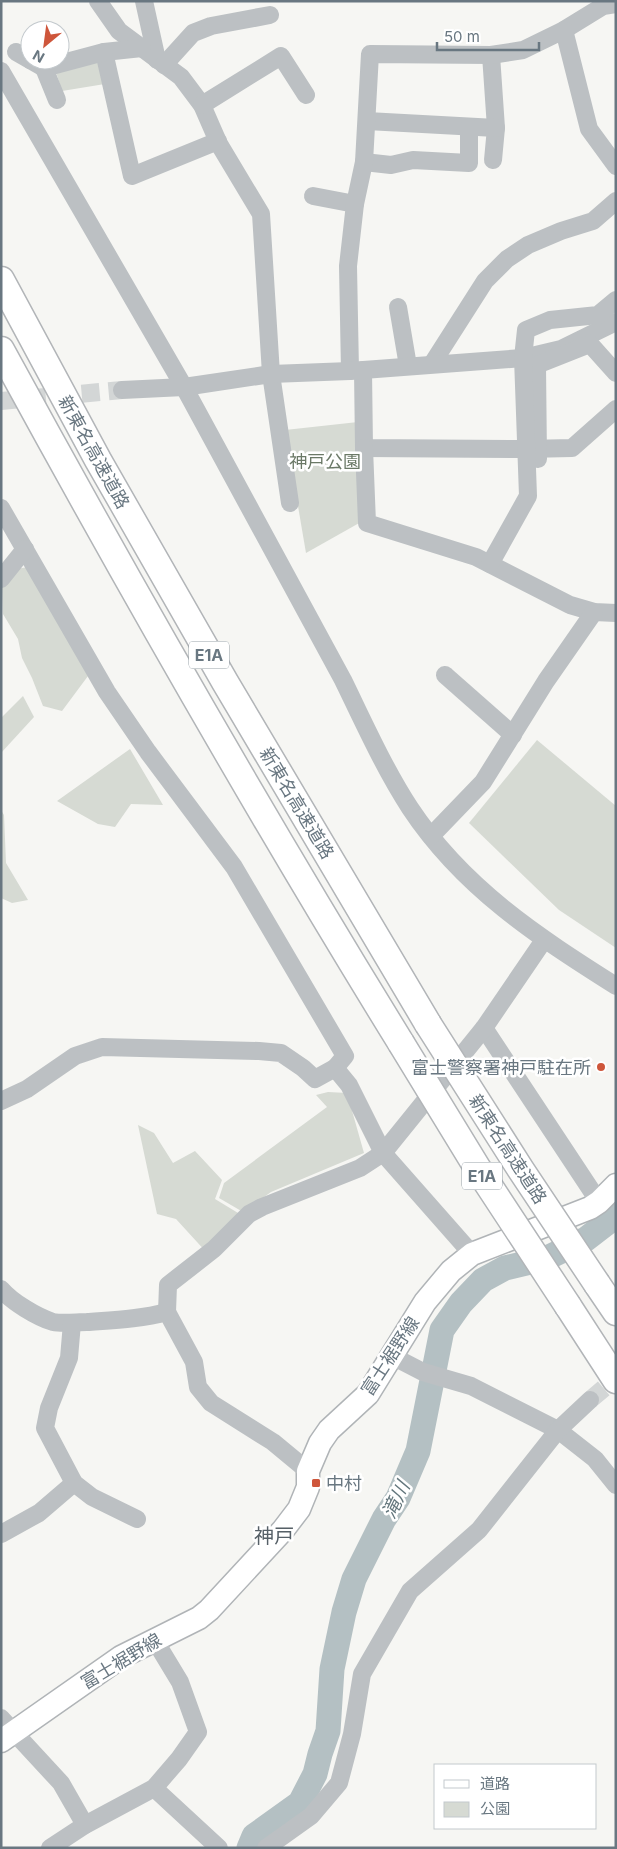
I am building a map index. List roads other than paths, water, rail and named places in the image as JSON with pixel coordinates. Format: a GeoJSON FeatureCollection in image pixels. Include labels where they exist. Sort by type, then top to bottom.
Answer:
{"type":"FeatureCollection","features":[{"type":"Feature","properties":{"kind":"highway","name":"新東名高速道路"},"geometry":{"type":"LineString","coordinates":[[1,280],[98,460],[235,700],[428,1024],[521,1170],[616,1312]]}},
{"type":"Feature","properties":{"kind":"highway","name":"新東名高速道路"},"geometry":{"type":"LineString","coordinates":[[1,350],[197,702],[348,958],[478,1169],[616,1380]]}},
{"type":"Feature","properties":{"kind":"main road","name":"富士裾野線"},"geometry":{"type":"LineString","coordinates":[[6,1730],[121,1657],[199,1618],[216,1603],[283,1530],[299,1509],[308,1487],[308,1471],[320,1443],[329,1430],[368,1394],[425,1302],[451,1271],[472,1254],[590,1208],[616,1185]]}},
{"type":"Feature","properties":{"kind":"street"},"geometry":{"type":"LineString","coordinates":[[98,1],[119,31],[181,77],[202,105],[218,141],[261,214],[272,374],[290,503]]}},
{"type":"Feature","properties":{"kind":"street"},"geometry":{"type":"LineString","coordinates":[[144,1],[161,62]]}},
{"type":"Feature","properties":{"kind":"street"},"geometry":{"type":"LineString","coordinates":[[616,4],[603,6],[564,30],[523,50],[491,55],[370,54],[364,162],[355,204],[348,266],[364,448],[367,523],[476,557],[570,605],[594,612],[616,613]]}},
{"type":"Feature","properties":{"kind":"street"},"geometry":{"type":"LineString","coordinates":[[161,62],[193,33],[211,26],[270,15]]}},
{"type":"Feature","properties":{"kind":"street"},"geometry":{"type":"LineString","coordinates":[[564,30],[589,129],[616,166]]}},
{"type":"Feature","properties":{"kind":"street"},"geometry":{"type":"LineString","coordinates":[[70,56],[142,48]]}},
{"type":"Feature","properties":{"kind":"street"},"geometry":{"type":"LineString","coordinates":[[104,52],[132,176],[218,141]]}},
{"type":"Feature","properties":{"kind":"street"},"geometry":{"type":"LineString","coordinates":[[491,55],[496,128],[493,160]]}},
{"type":"Feature","properties":{"kind":"street"},"geometry":{"type":"LineString","coordinates":[[202,105],[281,56],[306,95]]}},
{"type":"Feature","properties":{"kind":"street"},"geometry":{"type":"LineString","coordinates":[[37,70],[57,100]]}},
{"type":"Feature","properties":{"kind":"street"},"geometry":{"type":"LineString","coordinates":[[1,71],[184,387],[343,680],[367,730],[410,808],[460,870],[497,905],[544,940],[616,986]]}},
{"type":"Feature","properties":{"kind":"street"},"geometry":{"type":"LineString","coordinates":[[367,121],[496,128]]}},
{"type":"Feature","properties":{"kind":"street"},"geometry":{"type":"LineString","coordinates":[[364,162],[390,165],[413,160],[469,163],[469,127]]}},
{"type":"Feature","properties":{"kind":"street"},"geometry":{"type":"LineString","coordinates":[[313,196],[355,204]]}},
{"type":"Feature","properties":{"kind":"street"},"geometry":{"type":"LineString","coordinates":[[432,364],[485,281],[507,259],[528,245],[592,221],[616,201]]}},
{"type":"Feature","properties":{"kind":"street"},"geometry":{"type":"LineString","coordinates":[[534,453],[523,358],[526,330],[550,320],[598,316],[616,300]]}},
{"type":"Feature","properties":{"kind":"street"},"geometry":{"type":"LineString","coordinates":[[398,307],[408,366]]}},
{"type":"Feature","properties":{"kind":"street"},"geometry":{"type":"LineString","coordinates":[[122,390],[184,387],[272,374],[523,358],[561,349],[616,322]]}},
{"type":"Feature","properties":{"kind":"street"},"geometry":{"type":"LineString","coordinates":[[490,564],[528,496],[534,453],[537,365],[590,344],[616,373]]}},
{"type":"Feature","properties":{"kind":"street"},"geometry":{"type":"LineString","coordinates":[[364,448],[534,453],[572,448],[616,409]]}},
{"type":"Feature","properties":{"kind":"street"},"geometry":{"type":"LineString","coordinates":[[1,508],[107,692],[148,752],[239,875],[345,1056],[335,1068],[315,1079],[281,1053],[102,1047],[75,1056],[27,1089],[1,1101]]}},
{"type":"Feature","properties":{"kind":"street"},"geometry":{"type":"LineString","coordinates":[[1,578],[25,549]]}},
{"type":"Feature","properties":{"kind":"street"},"geometry":{"type":"LineString","coordinates":[[431,836],[483,782],[546,681],[594,612]]}},
{"type":"Feature","properties":{"kind":"street"},"geometry":{"type":"LineString","coordinates":[[445,676],[513,735]]}},
{"type":"Feature","properties":{"kind":"street"},"geometry":{"type":"LineString","coordinates":[[308,1471],[273,1442],[211,1403],[198,1387],[194,1362],[168,1312],[168,1285],[214,1249],[250,1214],[262,1207],[360,1168],[383,1153],[484,1028],[544,940]]}},
{"type":"Feature","properties":{"kind":"street"},"geometry":{"type":"LineString","coordinates":[[484,1028],[599,1202]]}},
{"type":"Feature","properties":{"kind":"street"},"geometry":{"type":"LineString","coordinates":[[335,1068],[350,1085],[383,1153],[472,1254]]}},
{"type":"Feature","properties":{"kind":"street"},"geometry":{"type":"LineString","coordinates":[[1,1289],[28,1310],[53,1322],[72,1323],[151,1317],[168,1312]]}},
{"type":"Feature","properties":{"kind":"street"},"geometry":{"type":"LineString","coordinates":[[72,1323],[69,1358],[49,1408],[45,1428],[74,1483],[92,1497],[137,1519]]}},
{"type":"Feature","properties":{"kind":"street"},"geometry":{"type":"LineString","coordinates":[[392,1356],[423,1372],[470,1386],[558,1430],[595,1459],[616,1485]]}},
{"type":"Feature","properties":{"kind":"street"},"geometry":{"type":"LineString","coordinates":[[266,1848],[311,1816],[338,1783],[352,1734],[362,1674],[410,1591],[479,1530],[558,1430],[590,1400]]}},
{"type":"Feature","properties":{"kind":"street"},"geometry":{"type":"LineString","coordinates":[[1,1534],[38,1513],[74,1483]]}},
{"type":"Feature","properties":{"kind":"street"},"geometry":{"type":"LineString","coordinates":[[50,1848],[85,1826],[154,1788],[179,1759],[198,1732],[180,1682],[154,1639]]}},
{"type":"Feature","properties":{"kind":"street"},"geometry":{"type":"LineString","coordinates":[[6,1730],[61,1782],[85,1826]]}},
{"type":"Feature","properties":{"kind":"street"},"geometry":{"type":"LineString","coordinates":[[154,1788],[219,1848]]}},
{"type":"Feature","properties":{"kind":"waterway","name":"滝川"},"geometry":{"type":"LineString","coordinates":[[249,1848],[254,1836],[300,1803],[315,1774],[328,1731],[332,1669],[344,1612],[354,1579],[384,1519],[398,1498],[418,1451],[442,1330],[461,1303],[483,1280],[505,1268],[547,1258],[586,1239],[616,1216]]}},
{"type":"Feature","properties":{"kind":"tunnel"},"geometry":{"type":"LineString","coordinates":[[1,401],[122,390]]}},
{"type":"Feature","properties":{"kind":"tunnel"},"geometry":{"type":"LineString","coordinates":[[590,1400],[616,1378]]}},
{"type":"Feature","properties":{"kind":"place","name":"富士警察署神戸駐在所"},"geometry":{"type":"Point","coordinates":[601,1067]}},
{"type":"Feature","properties":{"kind":"place","name":"中村"},"geometry":{"type":"Point","coordinates":[316,1483]}},
{"type":"Feature","properties":{"kind":"district","name":"神戸"},"geometry":{"type":"Point","coordinates":[274,1536]}},
{"type":"Feature","properties":{"kind":"park label","name":"神戸公園"},"geometry":{"type":"Point","coordinates":[325,461]}}]}
